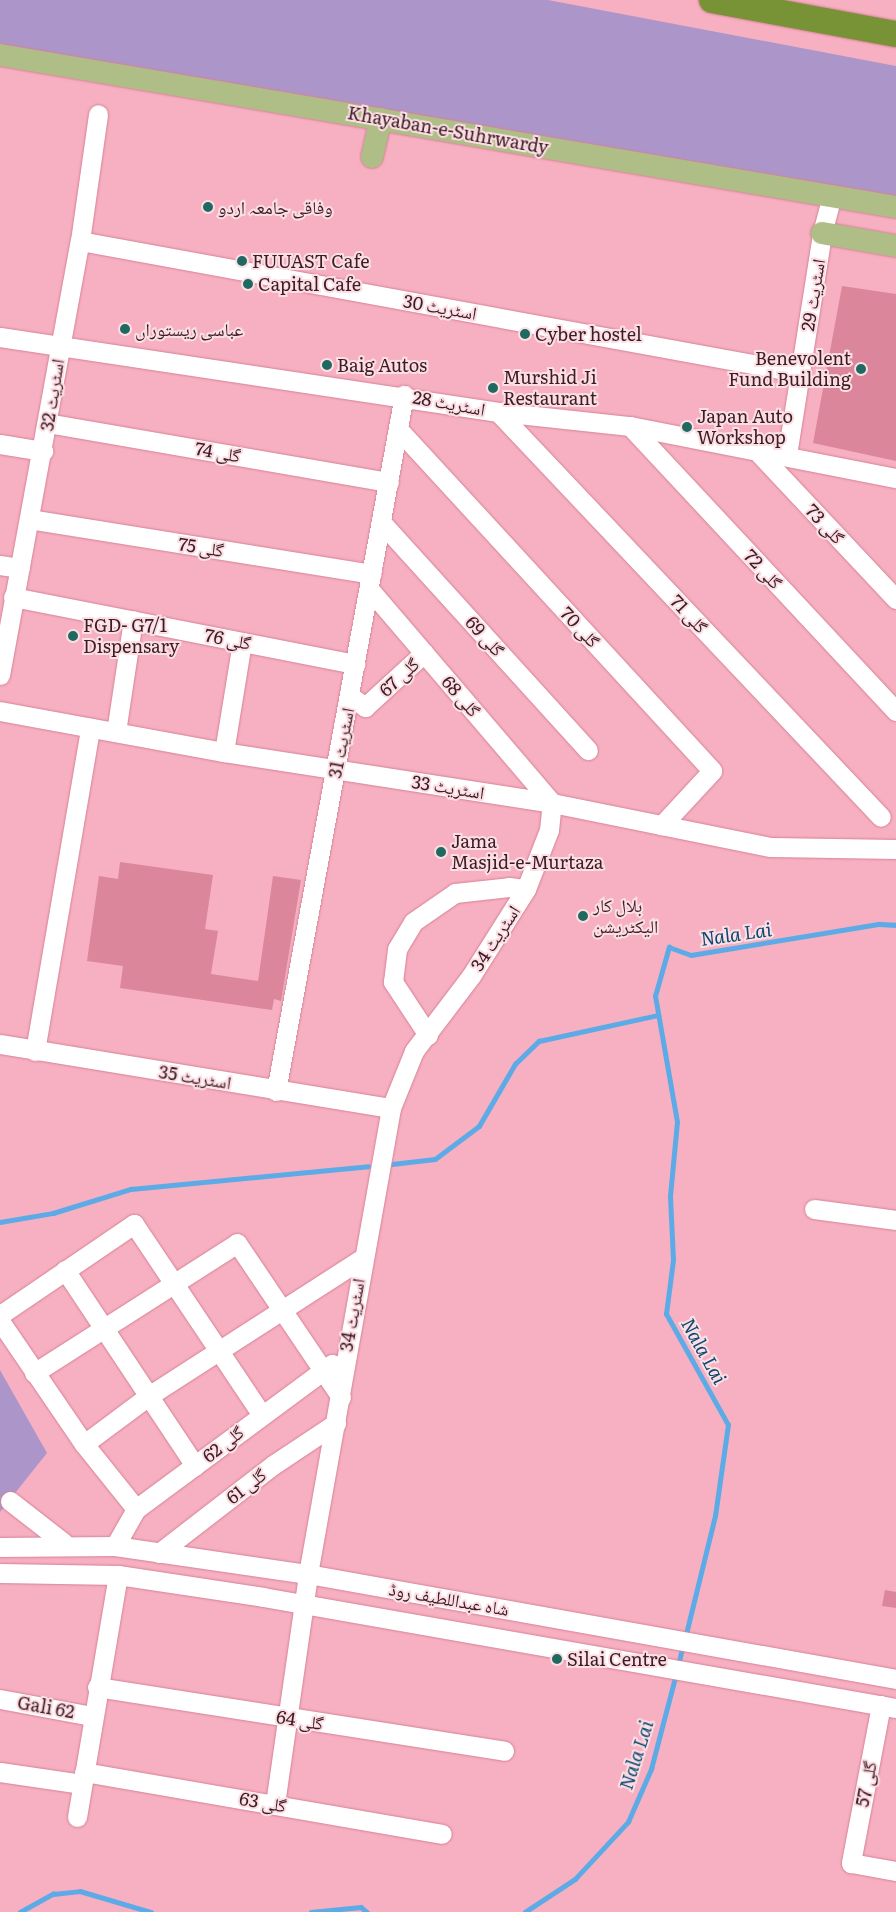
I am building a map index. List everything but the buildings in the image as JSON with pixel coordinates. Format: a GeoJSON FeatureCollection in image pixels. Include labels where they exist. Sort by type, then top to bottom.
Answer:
{"type":"FeatureCollection","features":[{"type":"Feature","properties":{"kind":"highway"},"geometry":{"type":"LineString","coordinates":[[712,0],[896,34]]}},
{"type":"Feature","properties":{"kind":"main road","name":"Khayaban-e-Suhrwardy"},"geometry":{"type":"LineString","coordinates":[[0,55],[896,207]]}},
{"type":"Feature","properties":{"kind":"main road"},"geometry":{"type":"LineString","coordinates":[[372,157],[381,119]]}},
{"type":"Feature","properties":{"kind":"main road"},"geometry":{"type":"LineString","coordinates":[[822,233],[896,246]]}},
{"type":"Feature","properties":{"kind":"street","name":"اسٹریٹ 32"},"geometry":{"type":"LineString","coordinates":[[0,675],[13,597],[43,451],[80,241],[98,114]]}},
{"type":"Feature","properties":{"kind":"street","name":"اسٹریٹ 29"},"geometry":{"type":"LineString","coordinates":[[787,455],[822,233],[832,196]]}},
{"type":"Feature","properties":{"kind":"street","name":"اسٹریٹ 30"},"geometry":{"type":"LineString","coordinates":[[80,241],[801,373]]}},
{"type":"Feature","properties":{"kind":"street","name":"اسٹریٹ 28"},"geometry":{"type":"LineString","coordinates":[[0,337],[404,395],[498,412],[630,426],[787,455],[896,478]]}},
{"type":"Feature","properties":{"kind":"street","name":"اسٹریٹ 31"},"geometry":{"type":"LineString","coordinates":[[276,1091],[404,395]]}},
{"type":"Feature","properties":{"kind":"street","name":"گلی 71"},"geometry":{"type":"LineString","coordinates":[[498,412],[880,817]]}},
{"type":"Feature","properties":{"kind":"street","name":"گلی 74"},"geometry":{"type":"LineString","coordinates":[[47,423],[389,482]]}},
{"type":"Feature","properties":{"kind":"street","name":"گلی 72"},"geometry":{"type":"LineString","coordinates":[[630,426],[896,711]]}},
{"type":"Feature","properties":{"kind":"street","name":"گلی 70"},"geometry":{"type":"LineString","coordinates":[[398,429],[712,771],[662,825]]}},
{"type":"Feature","properties":{"kind":"street"},"geometry":{"type":"LineString","coordinates":[[0,444],[43,451]]}},
{"type":"Feature","properties":{"kind":"street","name":"گلی 73"},"geometry":{"type":"LineString","coordinates":[[755,449],[896,599]]}},
{"type":"Feature","properties":{"kind":"street","name":"گلی 75"},"geometry":{"type":"LineString","coordinates":[[29,519],[371,581]]}},
{"type":"Feature","properties":{"kind":"street","name":"گلی 69"},"geometry":{"type":"LineString","coordinates":[[381,522],[588,750]]}},
{"type":"Feature","properties":{"kind":"street"},"geometry":{"type":"LineString","coordinates":[[0,565],[20,568]]}},
{"type":"Feature","properties":{"kind":"street","name":"گلی 68"},"geometry":{"type":"LineString","coordinates":[[371,581],[424,653],[552,803]]}},
{"type":"Feature","properties":{"kind":"street","name":"گلی 76"},"geometry":{"type":"LineString","coordinates":[[13,597],[356,664]]}},
{"type":"Feature","properties":{"kind":"street"},"geometry":{"type":"LineString","coordinates":[[116,732],[133,620]]}},
{"type":"Feature","properties":{"kind":"street"},"geometry":{"type":"LineString","coordinates":[[224,752],[242,642]]}},
{"type":"Feature","properties":{"kind":"street","name":"گلی 67"},"geometry":{"type":"LineString","coordinates":[[350,696],[365,707],[424,653]]}},
{"type":"Feature","properties":{"kind":"street","name":"اسٹریٹ 33"},"geometry":{"type":"LineString","coordinates":[[0,711],[224,752],[552,803],[770,847],[896,849]]}},
{"type":"Feature","properties":{"kind":"street"},"geometry":{"type":"LineString","coordinates":[[36,1051],[90,728]]}},
{"type":"Feature","properties":{"kind":"street","name":"اسٹریٹ 34"},"geometry":{"type":"LineString","coordinates":[[275,1804],[290,1718],[308,1574],[341,1397],[345,1354],[361,1259],[391,1108],[414,1051],[428,1035],[526,889],[549,830],[552,803]]}},
{"type":"Feature","properties":{"kind":"street","name":"اسٹریٹ 34"},"geometry":{"type":"LineString","coordinates":[[428,1035],[393,982],[397,949],[412,922],[454,893],[509,887],[526,889]]}},
{"type":"Feature","properties":{"kind":"street","name":"اسٹریٹ 35"},"geometry":{"type":"LineString","coordinates":[[0,1044],[276,1091],[391,1108]]}},
{"type":"Feature","properties":{"kind":"street"},"geometry":{"type":"LineString","coordinates":[[814,1209],[896,1220]]}},
{"type":"Feature","properties":{"kind":"street"},"geometry":{"type":"LineString","coordinates":[[0,1315],[134,1224],[216,1351],[261,1414]]}},
{"type":"Feature","properties":{"kind":"street"},"geometry":{"type":"LineString","coordinates":[[34,1373],[237,1243],[341,1397]]}},
{"type":"Feature","properties":{"kind":"street"},"geometry":{"type":"LineString","coordinates":[[84,1444],[147,1397],[282,1307],[361,1259]]}},
{"type":"Feature","properties":{"kind":"street"},"geometry":{"type":"LineString","coordinates":[[65,1270],[147,1397],[195,1466]]}},
{"type":"Feature","properties":{"kind":"street"},"geometry":{"type":"LineString","coordinates":[[0,1321],[84,1444],[136,1510]]}},
{"type":"Feature","properties":{"kind":"street","name":"گلی 62"},"geometry":{"type":"LineString","coordinates":[[115,1546],[136,1510],[261,1414],[345,1354]]}},
{"type":"Feature","properties":{"kind":"street","name":"گلی 61"},"geometry":{"type":"LineString","coordinates":[[159,1554],[273,1465],[336,1423]]}},
{"type":"Feature","properties":{"kind":"street"},"geometry":{"type":"LineString","coordinates":[[10,1501],[64,1543]]}},
{"type":"Feature","properties":{"kind":"street","name":"شاہ عبداللطیف روڈ"},"geometry":{"type":"LineString","coordinates":[[0,1546],[64,1543],[115,1546],[159,1554],[308,1574],[896,1679]]}},
{"type":"Feature","properties":{"kind":"street"},"geometry":{"type":"LineString","coordinates":[[77,1817],[92,1716],[118,1575]]}},
{"type":"Feature","properties":{"kind":"street","name":"شاہ عبداللطیف روڈ"},"geometry":{"type":"LineString","coordinates":[[1,1578],[118,1575],[304,1604],[888,1706]]}},
{"type":"Feature","properties":{"kind":"street","name":"گلی 64"},"geometry":{"type":"LineString","coordinates":[[97,1687],[504,1751]]}},
{"type":"Feature","properties":{"kind":"street","name":"Gali 62"},"geometry":{"type":"LineString","coordinates":[[0,1699],[92,1716]]}},
{"type":"Feature","properties":{"kind":"street","name":"گلی 57"},"geometry":{"type":"LineString","coordinates":[[888,1706],[851,1863],[896,1872]]}},
{"type":"Feature","properties":{"kind":"street","name":"گلی 63"},"geometry":{"type":"LineString","coordinates":[[0,1772],[83,1778],[275,1804],[442,1834]]}},
{"type":"Feature","properties":{"kind":"shaded area"},"geometry":{"type":"Polygon","coordinates":[[[0,0],[548,0],[896,66],[896,204],[0,47],[0,0]]]}},
{"type":"Feature","properties":{"kind":"shaded area"},"geometry":{"type":"Polygon","coordinates":[[[0,1370],[47,1453],[0,1512],[0,1370]]]}},
{"type":"Feature","properties":{"kind":"waterway","name":"Nala Lai"},"geometry":{"type":"LineString","coordinates":[[685,1638],[715,1516],[728,1425],[666,1314],[673,1260],[670,1196],[677,1122],[655,996],[669,947],[691,955],[879,924],[896,925]]}},
{"type":"Feature","properties":{"kind":"waterway"},"geometry":{"type":"LineString","coordinates":[[392,1164],[435,1159],[479,1126],[515,1064],[539,1041],[658,1015]]}},
{"type":"Feature","properties":{"kind":"waterway"},"geometry":{"type":"LineString","coordinates":[[0,1222],[53,1213],[131,1189],[368,1166]]}},
{"type":"Feature","properties":{"kind":"waterway","name":"Nala Lai"},"geometry":{"type":"LineString","coordinates":[[678,1665],[683,1645]]}},
{"type":"Feature","properties":{"kind":"waterway","name":"Nala Lai"},"geometry":{"type":"LineString","coordinates":[[525,1912],[575,1879],[628,1822],[651,1769],[676,1674]]}},
{"type":"Feature","properties":{"kind":"waterway"},"geometry":{"type":"LineString","coordinates":[[20,1912],[53,1894],[80,1891],[151,1912]]}},
{"type":"Feature","properties":{"kind":"waterway"},"geometry":{"type":"LineString","coordinates":[[311,1912],[361,1907],[367,1912]]}},
{"type":"Feature","properties":{"kind":"place","name":"وفاقی جامعہ اردو"},"geometry":{"type":"Point","coordinates":[208,207]}},
{"type":"Feature","properties":{"kind":"place","name":"FUUAST Cafe"},"geometry":{"type":"Point","coordinates":[242,261]}},
{"type":"Feature","properties":{"kind":"place","name":"Capital Cafe"},"geometry":{"type":"Point","coordinates":[248,284]}},
{"type":"Feature","properties":{"kind":"place","name":"عباسی ریستوراں"},"geometry":{"type":"Point","coordinates":[125,329]}},
{"type":"Feature","properties":{"kind":"place","name":"Cyber hostel"},"geometry":{"type":"Point","coordinates":[525,334]}},
{"type":"Feature","properties":{"kind":"place","name":"Baig Autos"},"geometry":{"type":"Point","coordinates":[327,365]}},
{"type":"Feature","properties":{"kind":"place","name":"Benevolent Fund Building"},"geometry":{"type":"Point","coordinates":[861,369]}},
{"type":"Feature","properties":{"kind":"place","name":"Murshid Ji Restaurant"},"geometry":{"type":"Point","coordinates":[493,388]}},
{"type":"Feature","properties":{"kind":"place","name":"Japan Auto Workshop"},"geometry":{"type":"Point","coordinates":[687,427]}},
{"type":"Feature","properties":{"kind":"place","name":"FGD- G7/1 Dispensary"},"geometry":{"type":"Point","coordinates":[73,636]}},
{"type":"Feature","properties":{"kind":"place","name":"Jama Masjid-e-Murtaza"},"geometry":{"type":"Point","coordinates":[441,852]}},
{"type":"Feature","properties":{"kind":"place","name":"بلال کار الیکٹریشن"},"geometry":{"type":"Point","coordinates":[583,916]}},
{"type":"Feature","properties":{"kind":"place","name":"Silai Centre"},"geometry":{"type":"Point","coordinates":[557,1659]}}]}
